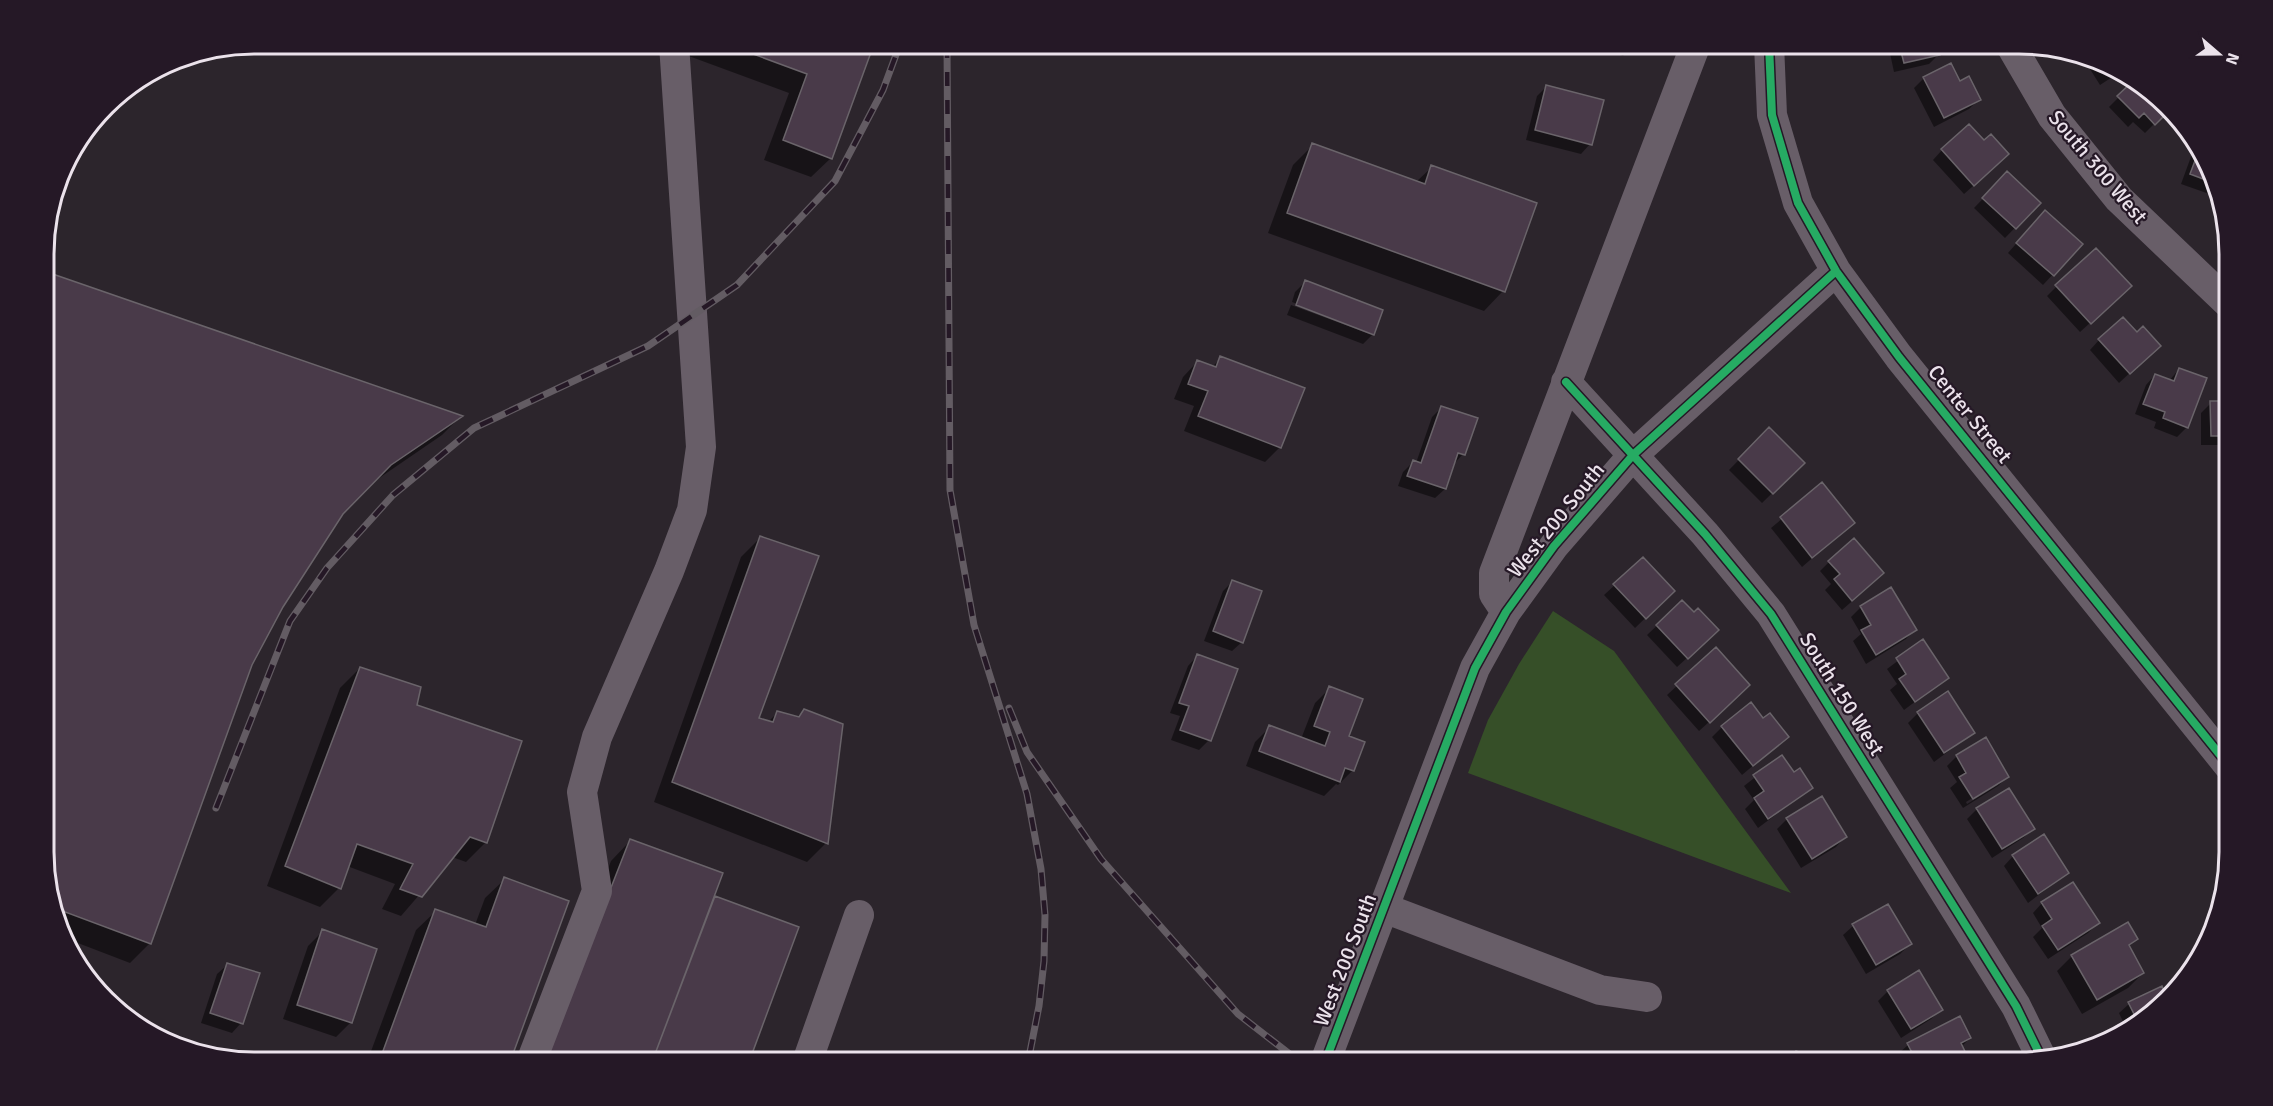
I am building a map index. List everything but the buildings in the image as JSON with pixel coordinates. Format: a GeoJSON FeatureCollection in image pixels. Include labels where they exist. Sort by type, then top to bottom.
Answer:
{"type":"FeatureCollection","features":[{"type":"Feature","properties":{"kind":"street"},"geometry":{"type":"LineString","coordinates":[[535,1052],[597,891],[582,792],[597,736],[669,571],[692,510],[701,447],[694,315],[675,54]]}},
{"type":"Feature","properties":{"kind":"street","name":"West 200 South"},"geometry":{"type":"LineString","coordinates":[[1506,612],[1494,594],[1494,573],[1692,54]]}},
{"type":"Feature","properties":{"kind":"street","name":"Center Street"},"geometry":{"type":"LineString","coordinates":[[1770,54],[1773,116],[1798,203],[1836,271],[1899,357],[2219,754]]}},
{"type":"Feature","properties":{"kind":"street","name":"South 300 West"},"geometry":{"type":"LineString","coordinates":[[2016,54],[2052,116],[2120,199],[2219,294]]}},
{"type":"Feature","properties":{"kind":"street","name":"West 200 South"},"geometry":{"type":"LineString","coordinates":[[1329,1052],[1475,668],[1506,612],[1554,546],[1633,455],[1836,271]]}},
{"type":"Feature","properties":{"kind":"street","name":"South 150 West"},"geometry":{"type":"LineString","coordinates":[[1566,382],[1705,534],[1771,614],[2016,1006],[2038,1051]]}},
{"type":"Feature","properties":{"kind":"street"},"geometry":{"type":"LineString","coordinates":[[1384,908],[1600,990],[1647,998]]}},
{"type":"Feature","properties":{"kind":"street"},"geometry":{"type":"LineString","coordinates":[[811,1052],[859,915]]}},
{"type":"Feature","properties":{"kind":"green space"},"geometry":{"type":"Polygon","coordinates":[[[1553,611],[1614,651],[1791,893],[1468,773],[1488,720],[1519,664],[1553,611]]]}},
{"type":"Feature","properties":{"kind":"railway"},"geometry":{"type":"LineString","coordinates":[[216,808],[290,621],[327,568],[393,495],[474,428],[648,346],[737,285],[835,181],[883,90],[896,54]]}},
{"type":"Feature","properties":{"kind":"railway"},"geometry":{"type":"LineString","coordinates":[[947,54],[950,490],[974,625],[1027,794],[1041,869],[1045,915],[1044,961],[1039,1006],[1030,1052]]}},
{"type":"Feature","properties":{"kind":"railway"},"geometry":{"type":"LineString","coordinates":[[1009,708],[1027,752],[1101,859],[1238,1014],[1287,1052]]}},
{"type":"Feature","properties":{"kind":"cycle path"},"geometry":{"type":"LineString","coordinates":[[1769,54],[1772,115],[1798,203],[1836,271],[1899,357],[2219,754]]}},
{"type":"Feature","properties":{"kind":"cycle path"},"geometry":{"type":"LineString","coordinates":[[1329,1052],[1475,668],[1506,612],[1554,546],[1633,455],[1836,271]]}},
{"type":"Feature","properties":{"kind":"cycle path"},"geometry":{"type":"LineString","coordinates":[[1566,382],[1705,534],[1771,614],[2016,1006],[2038,1051]]}}]}
